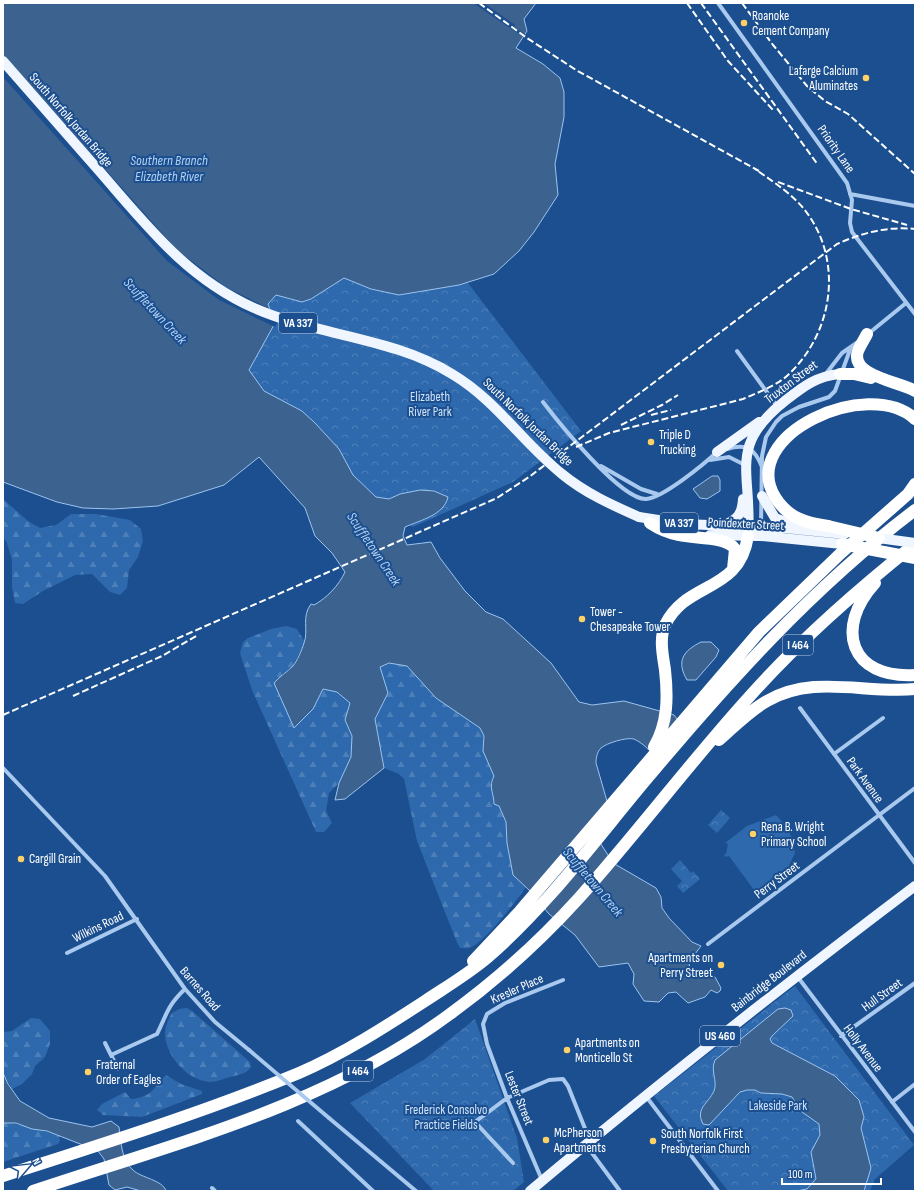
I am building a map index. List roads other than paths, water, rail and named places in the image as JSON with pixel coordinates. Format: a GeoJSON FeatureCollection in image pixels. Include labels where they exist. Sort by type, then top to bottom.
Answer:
{"type":"FeatureCollection","features":[{"type":"Feature","properties":{"kind":"highway"},"geometry":{"type":"LineString","coordinates":[[867,334],[858,352],[858,363],[862,368],[869,373],[915,392]]}},
{"type":"Feature","properties":{"kind":"highway"},"geometry":{"type":"LineString","coordinates":[[840,374],[854,374],[869,377],[915,392]]}},
{"type":"Feature","properties":{"kind":"highway"},"geometry":{"type":"LineString","coordinates":[[879,538],[825,529],[800,520],[786,511],[772,492],[769,470],[772,460],[778,447],[806,422],[824,413],[844,407],[880,404],[900,409],[915,419]]}},
{"type":"Feature","properties":{"kind":"highway"},"geometry":{"type":"LineString","coordinates":[[696,713],[759,632],[844,544],[908,494],[915,484]]}},
{"type":"Feature","properties":{"kind":"highway"},"geometry":{"type":"LineString","coordinates":[[844,544],[915,496]]}},
{"type":"Feature","properties":{"kind":"highway","name":"I 464"},"geometry":{"type":"LineString","coordinates":[[3,1176],[149,1129],[301,1072],[400,1017],[450,985],[485,960],[523,916],[558,887],[619,803],[696,713],[782,626],[858,556],[915,510]]}},
{"type":"Feature","properties":{"kind":"highway"},"geometry":{"type":"LineString","coordinates":[[650,523],[662,530],[678,535],[728,542],[735,549],[733,569]]}},
{"type":"Feature","properties":{"kind":"highway"},"geometry":{"type":"LineString","coordinates":[[643,775],[660,737],[666,715],[667,701],[662,653],[664,627],[678,605],[690,596],[719,583],[741,562],[746,551],[749,532]]}},
{"type":"Feature","properties":{"kind":"highway"},"geometry":{"type":"LineString","coordinates":[[844,544],[915,558]]}},
{"type":"Feature","properties":{"kind":"highway"},"geometry":{"type":"LineString","coordinates":[[915,544],[868,591],[854,615],[852,632],[857,650],[869,665],[886,674],[915,675]]}},
{"type":"Feature","properties":{"kind":"highway","name":"I 464"},"geometry":{"type":"LineString","coordinates":[[34,1191],[276,1109],[376,1062],[452,1013],[513,964],[579,898],[749,696],[797,646],[831,613],[915,544]]}},
{"type":"Feature","properties":{"kind":"highway"},"geometry":{"type":"LineString","coordinates":[[695,760],[758,706],[785,693],[805,687],[826,685],[915,688]]}},
{"type":"Feature","properties":{"kind":"main road","name":"South Norfolk Jordan Bridge"},"geometry":{"type":"LineString","coordinates":[[3,61],[164,245],[206,280],[254,308],[419,356],[452,373],[472,386],[491,403],[562,474],[593,496],[639,517]]}},
{"type":"Feature","properties":{"kind":"main road"},"geometry":{"type":"LineString","coordinates":[[825,375],[840,374]]}},
{"type":"Feature","properties":{"kind":"main road","name":"Truxton Street"},"geometry":{"type":"LineString","coordinates":[[749,532],[746,467],[748,448],[755,432],[766,418],[778,407],[809,382],[825,375]]}},
{"type":"Feature","properties":{"kind":"main road"},"geometry":{"type":"LineString","coordinates":[[718,452],[766,418]]}},
{"type":"Feature","properties":{"kind":"main road"},"geometry":{"type":"LineString","coordinates":[[720,526],[735,519],[741,514],[746,467]]}},
{"type":"Feature","properties":{"kind":"main road"},"geometry":{"type":"LineString","coordinates":[[762,496],[771,515],[778,520],[794,525],[825,529]]}},
{"type":"Feature","properties":{"kind":"main road","name":"Poindexter Street"},"geometry":{"type":"LineString","coordinates":[[639,517],[650,523],[694,534],[825,529],[844,544],[879,538],[915,544]]}},
{"type":"Feature","properties":{"kind":"main road","name":"Poindexter Street"},"geometry":{"type":"LineString","coordinates":[[639,517],[684,524],[720,526],[749,532]]}},
{"type":"Feature","properties":{"kind":"main road","name":"Poindexter Street"},"geometry":{"type":"LineString","coordinates":[[761,532],[809,540],[915,553]]}},
{"type":"Feature","properties":{"kind":"main road","name":"Bainbridge Boulevard"},"geometry":{"type":"LineString","coordinates":[[530,1191],[645,1095],[796,976],[915,886]]}},
{"type":"Feature","properties":{"kind":"street","name":"Priority Lane"},"geometry":{"type":"LineString","coordinates":[[718,3],[840,171],[847,183],[850,194],[850,223],[852,232],[915,314]]}},
{"type":"Feature","properties":{"kind":"street"},"geometry":{"type":"LineString","coordinates":[[850,194],[915,206]]}},
{"type":"Feature","properties":{"kind":"street","name":"Truxton Street"},"geometry":{"type":"LineString","coordinates":[[825,375],[842,353],[906,302]]}},
{"type":"Feature","properties":{"kind":"street","name":"Truxton Street"},"geometry":{"type":"LineString","coordinates":[[761,532],[763,445],[769,431],[782,416],[799,407],[829,397],[835,391],[851,347]]}},
{"type":"Feature","properties":{"kind":"street"},"geometry":{"type":"LineString","coordinates":[[737,351],[778,407]]}},
{"type":"Feature","properties":{"kind":"street"},"geometry":{"type":"LineString","coordinates":[[542,402],[579,446],[612,480],[639,497],[647,499],[658,494],[692,474],[718,452],[735,447],[748,448],[757,454],[762,467]]}},
{"type":"Feature","properties":{"kind":"street"},"geometry":{"type":"LineString","coordinates":[[708,460],[729,457],[746,467]]}},
{"type":"Feature","properties":{"kind":"street"},"geometry":{"type":"LineString","coordinates":[[598,465],[641,489],[658,494]]}},
{"type":"Feature","properties":{"kind":"street","name":"Park Avenue"},"geometry":{"type":"LineString","coordinates":[[800,708],[879,816],[915,862]]}},
{"type":"Feature","properties":{"kind":"street"},"geometry":{"type":"LineString","coordinates":[[834,754],[883,718]]}},
{"type":"Feature","properties":{"kind":"street","name":"Barnes Road"},"geometry":{"type":"LineString","coordinates":[[3,768],[105,876],[137,919],[185,989],[216,1022],[416,1191]]}},
{"type":"Feature","properties":{"kind":"street","name":"Perry Street"},"geometry":{"type":"LineString","coordinates":[[708,944],[915,788]]}},
{"type":"Feature","properties":{"kind":"street","name":"Wilkins Road"},"geometry":{"type":"LineString","coordinates":[[66,953],[137,919]]}},
{"type":"Feature","properties":{"kind":"street","name":"Holly Avenue"},"geometry":{"type":"LineString","coordinates":[[796,976],[915,1132]]}},
{"type":"Feature","properties":{"kind":"street","name":"Kresler Place"},"geometry":{"type":"LineString","coordinates":[[484,1021],[487,1014],[505,1003],[563,980]]}},
{"type":"Feature","properties":{"kind":"street","name":"Hull Street"},"geometry":{"type":"LineString","coordinates":[[841,1036],[915,983]]}},
{"type":"Feature","properties":{"kind":"street"},"geometry":{"type":"LineString","coordinates":[[111,1055],[157,1034],[166,1011],[185,989]]}},
{"type":"Feature","properties":{"kind":"street","name":"Lester Street"},"geometry":{"type":"LineString","coordinates":[[484,1021],[483,1030],[487,1044],[507,1098],[542,1180]]}},
{"type":"Feature","properties":{"kind":"street"},"geometry":{"type":"LineString","coordinates":[[105,1043],[118,1069]]}},
{"type":"Feature","properties":{"kind":"street"},"geometry":{"type":"LineString","coordinates":[[512,1163],[475,1122],[507,1098],[550,1080],[562,1079],[568,1086],[586,1131],[592,1154],[620,1191]]}},
{"type":"Feature","properties":{"kind":"street"},"geometry":{"type":"LineString","coordinates":[[892,1102],[915,1084]]}},
{"type":"Feature","properties":{"kind":"street"},"geometry":{"type":"LineString","coordinates":[[645,1095],[718,1191]]}},
{"type":"Feature","properties":{"kind":"street"},"geometry":{"type":"LineString","coordinates":[[298,1121],[370,1190]]}},
{"type":"Feature","properties":{"kind":"water","name":"Southern Branch Elizabeth River"},"geometry":{"type":"Polygon","coordinates":[[[3,3],[536,3],[524,19],[527,31],[516,48],[543,64],[560,78],[564,92],[564,117],[555,164],[558,195],[534,232],[519,251],[494,274],[459,285],[399,295],[371,289],[344,278],[311,299],[302,302],[276,295],[268,304],[275,323],[249,370],[264,391],[302,411],[315,423],[339,449],[353,475],[376,497],[389,499],[400,494],[420,490],[434,491],[448,497],[446,503],[437,513],[405,527],[403,536],[407,545],[431,542],[440,558],[465,591],[486,612],[503,619],[551,663],[579,702],[592,705],[624,701],[674,715],[685,729],[649,750],[634,739],[612,742],[601,748],[597,755],[596,763],[609,808],[599,841],[613,863],[656,888],[661,897],[662,908],[669,918],[692,942],[701,946],[689,962],[690,971],[715,977],[721,988],[720,991],[717,993],[711,990],[705,997],[688,1003],[676,992],[668,993],[659,1002],[644,1001],[633,984],[634,974],[628,963],[599,967],[575,935],[549,914],[529,890],[513,875],[507,843],[506,822],[499,806],[494,804],[491,783],[494,776],[483,751],[484,736],[480,728],[436,698],[407,666],[389,663],[380,667],[388,693],[375,719],[384,768],[345,799],[335,800],[339,783],[351,757],[352,736],[345,720],[350,703],[337,692],[323,689],[313,709],[294,728],[274,683],[293,666],[299,655],[306,633],[306,614],[311,604],[314,605],[328,595],[345,572],[332,553],[315,536],[305,508],[259,457],[224,485],[158,506],[113,509],[83,508],[57,502],[3,482],[3,3]]]}},
{"type":"Feature","properties":{"kind":"water"},"geometry":{"type":"Polygon","coordinates":[[[712,476],[718,476],[720,480],[720,491],[707,499],[700,498],[693,489],[712,476]]]}},
{"type":"Feature","properties":{"kind":"water"},"geometry":{"type":"Polygon","coordinates":[[[701,642],[711,642],[719,650],[716,657],[696,680],[687,680],[682,667],[683,657],[690,649],[701,642]]]}},
{"type":"Feature","properties":{"kind":"water"},"geometry":{"type":"Polygon","coordinates":[[[785,1008],[791,1010],[793,1016],[772,1036],[770,1039],[772,1043],[835,1076],[859,1100],[864,1117],[861,1128],[871,1168],[864,1191],[796,1191],[807,1189],[816,1179],[811,1152],[820,1135],[819,1124],[802,1112],[792,1097],[782,1094],[761,1093],[755,1090],[740,1092],[709,1125],[703,1124],[700,1114],[701,1110],[714,1091],[715,1087],[713,1068],[715,1060],[778,1009],[785,1008]]]}},
{"type":"Feature","properties":{"kind":"water"},"geometry":{"type":"Polygon","coordinates":[[[3,1073],[8,1084],[20,1101],[49,1118],[92,1127],[111,1121],[119,1127],[122,1150],[129,1166],[137,1173],[161,1184],[166,1191],[141,1191],[127,1187],[115,1190],[109,1185],[104,1159],[98,1151],[47,1131],[32,1129],[16,1123],[3,1123],[3,1073]]]}},
{"type":"Feature","properties":{"kind":"railway"},"geometry":{"type":"LineString","coordinates":[[479,3],[527,38],[576,70],[759,171]]}},
{"type":"Feature","properties":{"kind":"railway"},"geometry":{"type":"LineString","coordinates":[[687,3],[728,61],[773,110]]}},
{"type":"Feature","properties":{"kind":"railway"},"geometry":{"type":"LineString","coordinates":[[701,3],[818,165]]}},
{"type":"Feature","properties":{"kind":"railway"},"geometry":{"type":"LineString","coordinates":[[742,3],[773,45],[807,86],[825,101],[848,114],[915,174]]}},
{"type":"Feature","properties":{"kind":"railway"},"geometry":{"type":"LineString","coordinates":[[576,447],[609,433],[743,399],[783,379],[804,358],[816,338],[824,317],[828,295],[829,272],[825,250],[817,229],[799,203],[787,192],[755,169]]}},
{"type":"Feature","properties":{"kind":"railway"},"geometry":{"type":"LineString","coordinates":[[778,182],[851,209],[907,225]]}},
{"type":"Feature","properties":{"kind":"railway"},"geometry":{"type":"LineString","coordinates":[[3,715],[497,498],[529,477],[837,244],[875,231],[905,228],[915,229]]}},
{"type":"Feature","properties":{"kind":"railway"},"geometry":{"type":"LineString","coordinates":[[621,425],[662,405],[678,395]]}},
{"type":"Feature","properties":{"kind":"railway"},"geometry":{"type":"LineString","coordinates":[[651,415],[671,410]]}},
{"type":"Feature","properties":{"kind":"railway"},"geometry":{"type":"LineString","coordinates":[[73,696],[162,656],[198,635]]}},
{"type":"Feature","properties":{"kind":"place","name":"Roanoke Cement Company"},"geometry":{"type":"Point","coordinates":[744,23]}},
{"type":"Feature","properties":{"kind":"place","name":"Lafarge Calcium Aluminates"},"geometry":{"type":"Point","coordinates":[866,78]}},
{"type":"Feature","properties":{"kind":"place","name":"Triple D Trucking"},"geometry":{"type":"Point","coordinates":[651,442]}},
{"type":"Feature","properties":{"kind":"place","name":"Tower - Chesapeake Tower"},"geometry":{"type":"Point","coordinates":[582,619]}},
{"type":"Feature","properties":{"kind":"place","name":"Rena B. Wright Primary School"},"geometry":{"type":"Point","coordinates":[753,834]}},
{"type":"Feature","properties":{"kind":"place","name":"Cargill Grain"},"geometry":{"type":"Point","coordinates":[21,859]}},
{"type":"Feature","properties":{"kind":"place","name":"Apartments on Perry Street"},"geometry":{"type":"Point","coordinates":[721,965]}},
{"type":"Feature","properties":{"kind":"place","name":"Apartments on Monticello St"},"geometry":{"type":"Point","coordinates":[567,1050]}},
{"type":"Feature","properties":{"kind":"place","name":"Fraternal Order of Eagles"},"geometry":{"type":"Point","coordinates":[88,1072]}},
{"type":"Feature","properties":{"kind":"place","name":"McPherson Apartments"},"geometry":{"type":"Point","coordinates":[546,1140]}},
{"type":"Feature","properties":{"kind":"place","name":"South Norfolk First Presbyterian Church"},"geometry":{"type":"Point","coordinates":[653,1141]}},
{"type":"Feature","properties":{"kind":"water label","name":"Scuffletown Creek"},"geometry":{"type":"Point","coordinates":[155,311]}},
{"type":"Feature","properties":{"kind":"water label","name":"Scuffletown Creek"},"geometry":{"type":"Point","coordinates":[374,549]}},
{"type":"Feature","properties":{"kind":"water label","name":"Scuffletown Creek"},"geometry":{"type":"Point","coordinates":[593,882]}},
{"type":"Feature","properties":{"kind":"park label","name":"Elizabeth River Park"},"geometry":{"type":"Point","coordinates":[430,404]}},
{"type":"Feature","properties":{"kind":"park label","name":"Lakeside Park"},"geometry":{"type":"Point","coordinates":[778,1106]}},
{"type":"Feature","properties":{"kind":"park label","name":"Frederick Consolvo Practice Fields"},"geometry":{"type":"Point","coordinates":[446,1118]}}]}
